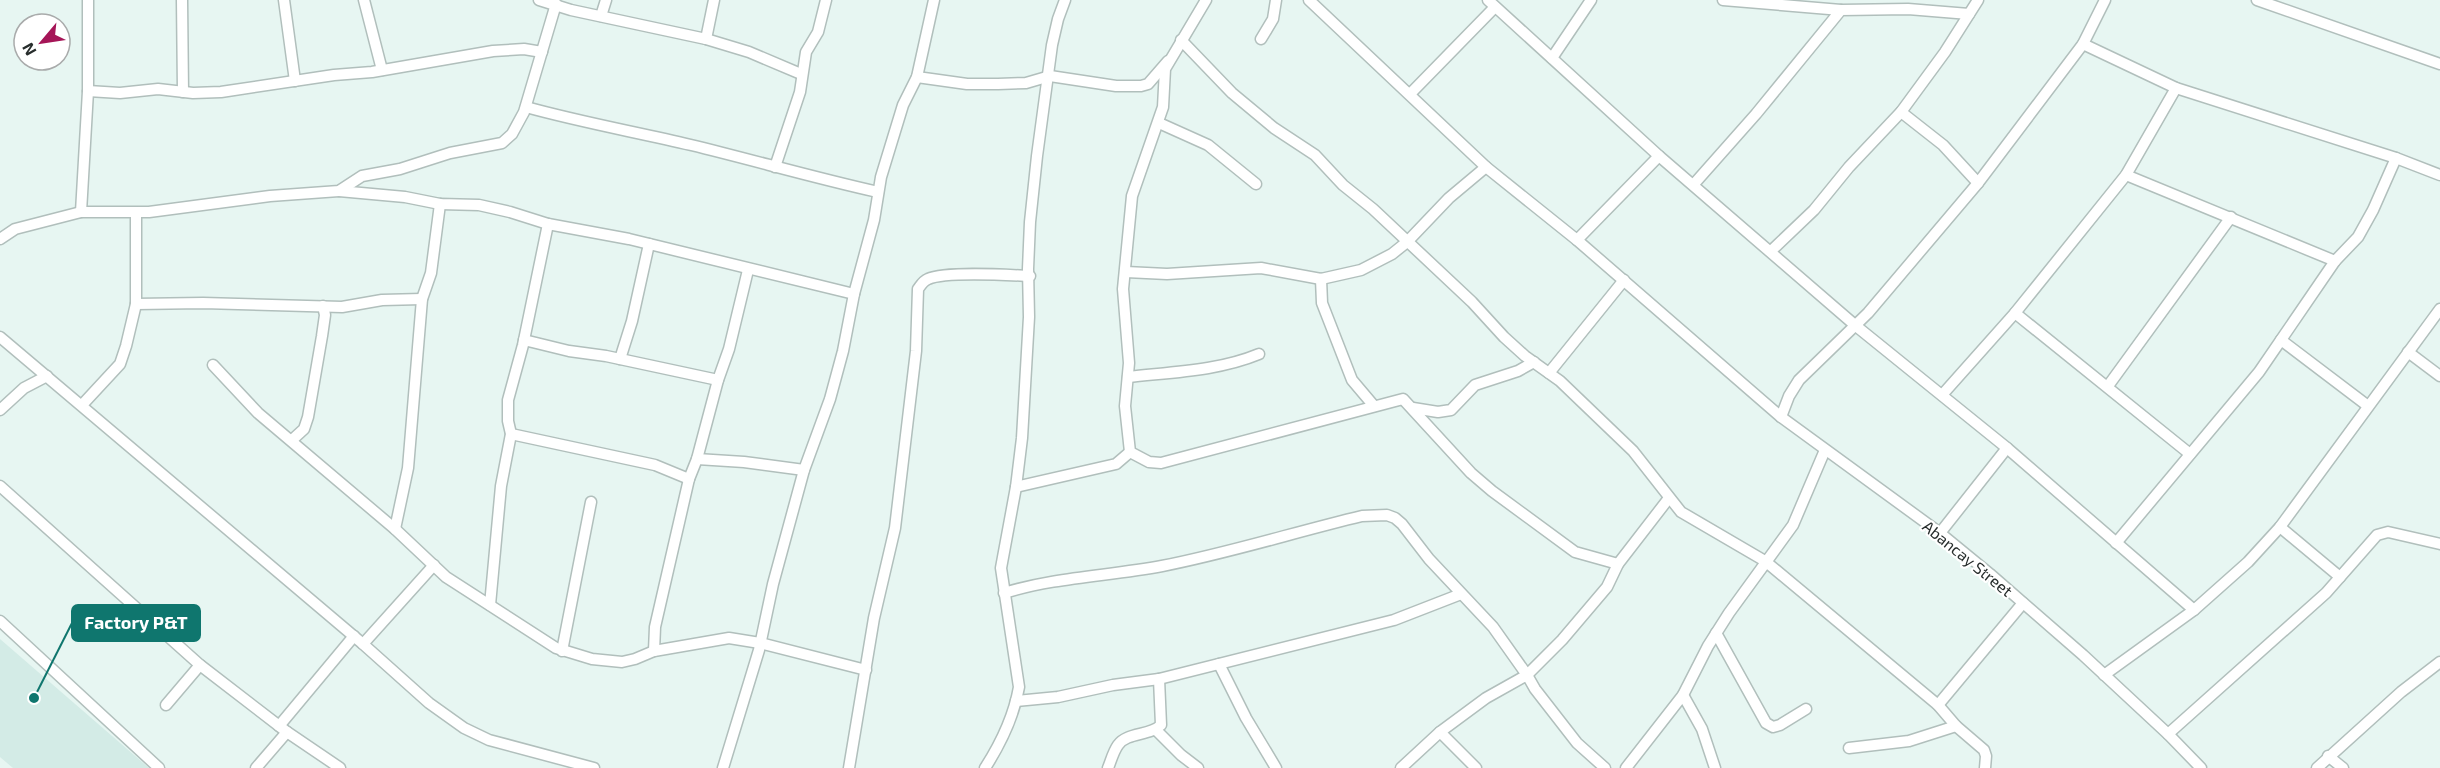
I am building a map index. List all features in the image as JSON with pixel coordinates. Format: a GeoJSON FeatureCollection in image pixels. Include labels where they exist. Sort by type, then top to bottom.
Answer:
{"type":"FeatureCollection","features":[{"type":"Feature","properties":{"kind":"street"},"geometry":{"type":"LineString","coordinates":[[81,212],[88,91],[88,0]]}},
{"type":"Feature","properties":{"kind":"street"},"geometry":{"type":"LineString","coordinates":[[182,0],[183,92]]}},
{"type":"Feature","properties":{"kind":"street"},"geometry":{"type":"LineString","coordinates":[[284,0],[296,81]]}},
{"type":"Feature","properties":{"kind":"street"},"geometry":{"type":"LineString","coordinates":[[364,0],[382,70]]}},
{"type":"Feature","properties":{"kind":"street"},"geometry":{"type":"LineString","coordinates":[[539,0],[706,39],[749,52],[801,74]]}},
{"type":"Feature","properties":{"kind":"street"},"geometry":{"type":"LineString","coordinates":[[601,16],[606,0]]}},
{"type":"Feature","properties":{"kind":"street"},"geometry":{"type":"LineString","coordinates":[[706,39],[714,0]]}},
{"type":"Feature","properties":{"kind":"street"},"geometry":{"type":"LineString","coordinates":[[774,167],[800,92],[806,52],[818,33],[826,0]]}},
{"type":"Feature","properties":{"kind":"street"},"geometry":{"type":"LineString","coordinates":[[723,768],[760,643],[773,584],[804,470],[830,399],[867,248],[878,192],[903,105],[917,76],[934,0]]}},
{"type":"Feature","properties":{"kind":"street"},"geometry":{"type":"LineString","coordinates":[[985,768],[1006,729],[1016,701],[1018,678],[1001,568],[1016,487],[1022,438],[1029,317],[1030,222],[1037,156],[1050,76],[1052,45],[1065,0]]}},
{"type":"Feature","properties":{"kind":"street"},"geometry":{"type":"LineString","coordinates":[[917,76],[967,84],[1026,83],[1050,76],[1116,86],[1141,86],[1148,84],[1168,61],[1206,0]]}},
{"type":"Feature","properties":{"kind":"street"},"geometry":{"type":"LineString","coordinates":[[1261,39],[1273,19],[1276,0]]}},
{"type":"Feature","properties":{"kind":"street","name":"Abancay Street"},"geometry":{"type":"LineString","coordinates":[[1309,0],[1486,166],[1577,240],[1781,417],[1940,533],[2104,675],[2201,768]]}},
{"type":"Feature","properties":{"kind":"street"},"geometry":{"type":"LineString","coordinates":[[1552,58],[1591,0]]}},
{"type":"Feature","properties":{"kind":"street"},"geometry":{"type":"LineString","coordinates":[[1723,0],[1841,10],[1908,9],[1969,14]]}},
{"type":"Feature","properties":{"kind":"street"},"geometry":{"type":"LineString","coordinates":[[1771,251],[1814,210],[1901,112],[1978,0]]}},
{"type":"Feature","properties":{"kind":"street"},"geometry":{"type":"LineString","coordinates":[[1781,417],[1789,396],[1799,380],[1856,326],[1978,183],[2082,44],[2104,0]]}},
{"type":"Feature","properties":{"kind":"street"},"geometry":{"type":"LineString","coordinates":[[2257,0],[2440,64]]}},
{"type":"Feature","properties":{"kind":"street"},"geometry":{"type":"LineString","coordinates":[[1410,94],[1492,3],[1659,156],[1856,326],[2007,448],[2194,610]]}},
{"type":"Feature","properties":{"kind":"street"},"geometry":{"type":"LineString","coordinates":[[339,191],[362,176],[400,170],[450,153],[502,143],[512,134],[526,107],[556,4]]}},
{"type":"Feature","properties":{"kind":"street"},"geometry":{"type":"LineString","coordinates":[[1694,184],[1841,10]]}},
{"type":"Feature","properties":{"kind":"street"},"geometry":{"type":"LineString","coordinates":[[1181,40],[1232,93],[1274,128],[1315,155],[1343,185],[1373,208],[1472,302],[1504,337],[1560,381],[1621,439],[1669,498],[1688,517],[1765,561],[1938,705],[1956,726],[1984,750],[1985,768]]}},
{"type":"Feature","properties":{"kind":"street"},"geometry":{"type":"LineString","coordinates":[[2082,44],[2176,88],[2396,158],[2440,175]]}},
{"type":"Feature","properties":{"kind":"street"},"geometry":{"type":"LineString","coordinates":[[88,91],[120,93],[158,89],[183,92],[221,92],[382,70],[493,51],[542,52]]}},
{"type":"Feature","properties":{"kind":"street"},"geometry":{"type":"LineString","coordinates":[[1130,452],[1125,406],[1130,363],[1123,289],[1132,196],[1159,123],[1163,107],[1165,69],[1168,61]]}},
{"type":"Feature","properties":{"kind":"street"},"geometry":{"type":"LineString","coordinates":[[1942,394],[2015,313],[2126,175],[2176,88]]}},
{"type":"Feature","properties":{"kind":"street"},"geometry":{"type":"LineString","coordinates":[[526,107],[878,192]]}},
{"type":"Feature","properties":{"kind":"street"},"geometry":{"type":"LineString","coordinates":[[1901,112],[1943,146],[1978,183]]}},
{"type":"Feature","properties":{"kind":"street"},"geometry":{"type":"LineString","coordinates":[[1159,123],[1208,145],[1256,184]]}},
{"type":"Feature","properties":{"kind":"street"},"geometry":{"type":"LineString","coordinates":[[1577,240],[1659,156]]}},
{"type":"Feature","properties":{"kind":"street"},"geometry":{"type":"LineString","coordinates":[[2116,543],[2259,372],[2336,261],[2358,237],[2373,210],[2396,158]]}},
{"type":"Feature","properties":{"kind":"street"},"geometry":{"type":"LineString","coordinates":[[1126,272],[1167,273],[1261,268],[1321,279],[1361,270],[1392,254],[1407,242],[1449,198],[1486,166]]}},
{"type":"Feature","properties":{"kind":"street"},"geometry":{"type":"LineString","coordinates":[[2126,175],[2336,261]]}},
{"type":"Feature","properties":{"kind":"street"},"geometry":{"type":"LineString","coordinates":[[0,239],[15,229],[81,212],[136,213],[270,196],[339,191],[405,197],[440,204],[479,205],[548,224],[649,244],[748,270],[854,294]]}},
{"type":"Feature","properties":{"kind":"street"},"geometry":{"type":"LineString","coordinates":[[395,529],[408,468],[422,299],[431,273],[440,204]]}},
{"type":"Feature","properties":{"kind":"street"},"geometry":{"type":"LineString","coordinates":[[82,405],[120,364],[136,304],[136,213]]}},
{"type":"Feature","properties":{"kind":"street"},"geometry":{"type":"LineString","coordinates":[[2108,386],[2231,217]]}},
{"type":"Feature","properties":{"kind":"street"},"geometry":{"type":"LineString","coordinates":[[490,605],[501,486],[511,434],[508,421],[508,400],[524,340],[548,224]]}},
{"type":"Feature","properties":{"kind":"street"},"geometry":{"type":"LineString","coordinates":[[620,359],[632,321],[649,244]]}},
{"type":"Feature","properties":{"kind":"street"},"geometry":{"type":"LineString","coordinates":[[654,651],[655,627],[689,479],[697,459],[737,320],[748,270]]}},
{"type":"Feature","properties":{"kind":"street"},"geometry":{"type":"LineString","coordinates":[[849,768],[874,618],[895,528],[916,351],[918,289],[930,278],[941,276],[993,274],[1030,276]]}},
{"type":"Feature","properties":{"kind":"street"},"geometry":{"type":"LineString","coordinates":[[1321,279],[1322,303],[1352,380],[1374,406]]}},
{"type":"Feature","properties":{"kind":"street"},"geometry":{"type":"LineString","coordinates":[[1549,373],[1624,280]]}},
{"type":"Feature","properties":{"kind":"street"},"geometry":{"type":"LineString","coordinates":[[136,304],[203,303],[342,307],[382,300],[422,299]]}},
{"type":"Feature","properties":{"kind":"street"},"geometry":{"type":"LineString","coordinates":[[292,440],[304,429],[308,417],[325,315],[323,306]]}},
{"type":"Feature","properties":{"kind":"street"},"geometry":{"type":"LineString","coordinates":[[2104,675],[2194,610],[2248,562],[2280,526],[2440,309]]}},
{"type":"Feature","properties":{"kind":"street"},"geometry":{"type":"LineString","coordinates":[[2015,313],[2190,454]]}},
{"type":"Feature","properties":{"kind":"street"},"geometry":{"type":"LineString","coordinates":[[0,337],[354,636],[429,703],[464,728],[489,740],[594,768]]}},
{"type":"Feature","properties":{"kind":"street"},"geometry":{"type":"LineString","coordinates":[[524,340],[718,380]]}},
{"type":"Feature","properties":{"kind":"street"},"geometry":{"type":"LineString","coordinates":[[2281,340],[2368,406]]}},
{"type":"Feature","properties":{"kind":"street"},"geometry":{"type":"LineString","coordinates":[[2408,352],[2440,376]]}},
{"type":"Feature","properties":{"kind":"street"},"geometry":{"type":"LineString","coordinates":[[1128,377],[1239,363],[1259,354]]}},
{"type":"Feature","properties":{"kind":"street"},"geometry":{"type":"LineString","coordinates":[[1413,408],[1438,412],[1451,410],[1475,385],[1508,375],[1534,362]]}},
{"type":"Feature","properties":{"kind":"street"},"geometry":{"type":"LineString","coordinates":[[213,365],[258,413],[461,588],[562,651],[592,659],[622,662],[654,651],[729,638],[760,643],[866,670]]}},
{"type":"Feature","properties":{"kind":"street"},"geometry":{"type":"LineString","coordinates":[[0,410],[24,388],[47,376]]}},
{"type":"Feature","properties":{"kind":"street"},"geometry":{"type":"LineString","coordinates":[[1130,452],[1149,462],[1161,463],[1403,399],[1453,455],[1492,491],[1575,552],[1618,564]]}},
{"type":"Feature","properties":{"kind":"street"},"geometry":{"type":"LineString","coordinates":[[511,434],[655,465],[689,479]]}},
{"type":"Feature","properties":{"kind":"street"},"geometry":{"type":"LineString","coordinates":[[1940,533],[2007,448]]}},
{"type":"Feature","properties":{"kind":"street"},"geometry":{"type":"LineString","coordinates":[[1626,768],[1683,695],[1716,633],[1792,525],[1825,450]]}},
{"type":"Feature","properties":{"kind":"street"},"geometry":{"type":"LineString","coordinates":[[1016,487],[1116,464],[1130,452]]}},
{"type":"Feature","properties":{"kind":"street"},"geometry":{"type":"LineString","coordinates":[[697,459],[744,462],[804,470]]}},
{"type":"Feature","properties":{"kind":"street"},"geometry":{"type":"LineString","coordinates":[[0,486],[200,665],[283,729],[340,768]]}},
{"type":"Feature","properties":{"kind":"street"},"geometry":{"type":"LineString","coordinates":[[1401,768],[1440,732],[1486,698],[1527,675],[1562,640],[1607,587],[1618,564],[1669,498]]}},
{"type":"Feature","properties":{"kind":"street"},"geometry":{"type":"LineString","coordinates":[[562,651],[591,502]]}},
{"type":"Feature","properties":{"kind":"street"},"geometry":{"type":"LineString","coordinates":[[1004,593],[1062,578],[1142,569],[1211,556],[1279,536],[1376,514],[1395,518],[1429,559],[1493,627],[1535,689],[1571,736],[1605,768]]}},
{"type":"Feature","properties":{"kind":"street"},"geometry":{"type":"LineString","coordinates":[[2280,526],[2340,577]]}},
{"type":"Feature","properties":{"kind":"street"},"geometry":{"type":"LineString","coordinates":[[2168,734],[2326,592],[2377,535],[2382,532],[2440,544]]}},
{"type":"Feature","properties":{"kind":"street"},"geometry":{"type":"LineString","coordinates":[[363,644],[434,565]]}},
{"type":"Feature","properties":{"kind":"street"},"geometry":{"type":"LineString","coordinates":[[1016,701],[1058,697],[1113,685],[1159,679],[1394,620],[1461,594]]}},
{"type":"Feature","properties":{"kind":"street"},"geometry":{"type":"LineString","coordinates":[[1938,705],[2023,603]]}},
{"type":"Feature","properties":{"kind":"street"},"geometry":{"type":"LineString","coordinates":[[0,621],[159,768]]}},
{"type":"Feature","properties":{"kind":"street"},"geometry":{"type":"LineString","coordinates":[[1716,633],[1766,723],[1773,727],[1780,725],[1806,710]]}},
{"type":"Feature","properties":{"kind":"street"},"geometry":{"type":"LineString","coordinates":[[256,768],[354,636]]}},
{"type":"Feature","properties":{"kind":"street"},"geometry":{"type":"LineString","coordinates":[[2317,768],[2401,692],[2440,662]]}},
{"type":"Feature","properties":{"kind":"street"},"geometry":{"type":"LineString","coordinates":[[1219,664],[1246,718],[1276,768]]}},
{"type":"Feature","properties":{"kind":"street"},"geometry":{"type":"LineString","coordinates":[[166,705],[200,665]]}},
{"type":"Feature","properties":{"kind":"street"},"geometry":{"type":"LineString","coordinates":[[1108,768],[1122,741],[1156,730],[1161,725],[1159,679]]}},
{"type":"Feature","properties":{"kind":"street"},"geometry":{"type":"LineString","coordinates":[[1683,695],[1702,729],[1715,768]]}},
{"type":"Feature","properties":{"kind":"street"},"geometry":{"type":"LineString","coordinates":[[1849,748],[1909,741],[1956,726]]}},
{"type":"Feature","properties":{"kind":"street"},"geometry":{"type":"LineString","coordinates":[[1156,730],[1180,755],[1198,768]]}},
{"type":"Feature","properties":{"kind":"street"},"geometry":{"type":"LineString","coordinates":[[1440,732],[1476,768]]}},
{"type":"Feature","properties":{"kind":"street"},"geometry":{"type":"LineString","coordinates":[[2328,756],[2343,768]]}},
{"type":"Feature","properties":{"kind":"shaded area"},"geometry":{"type":"Polygon","coordinates":[[[0,639],[149,768],[13,768],[0,757],[0,639]]]}},
{"type":"Feature","properties":{"kind":"place","name":"Factory P&T"},"geometry":{"type":"Point","coordinates":[34,698]}}]}
